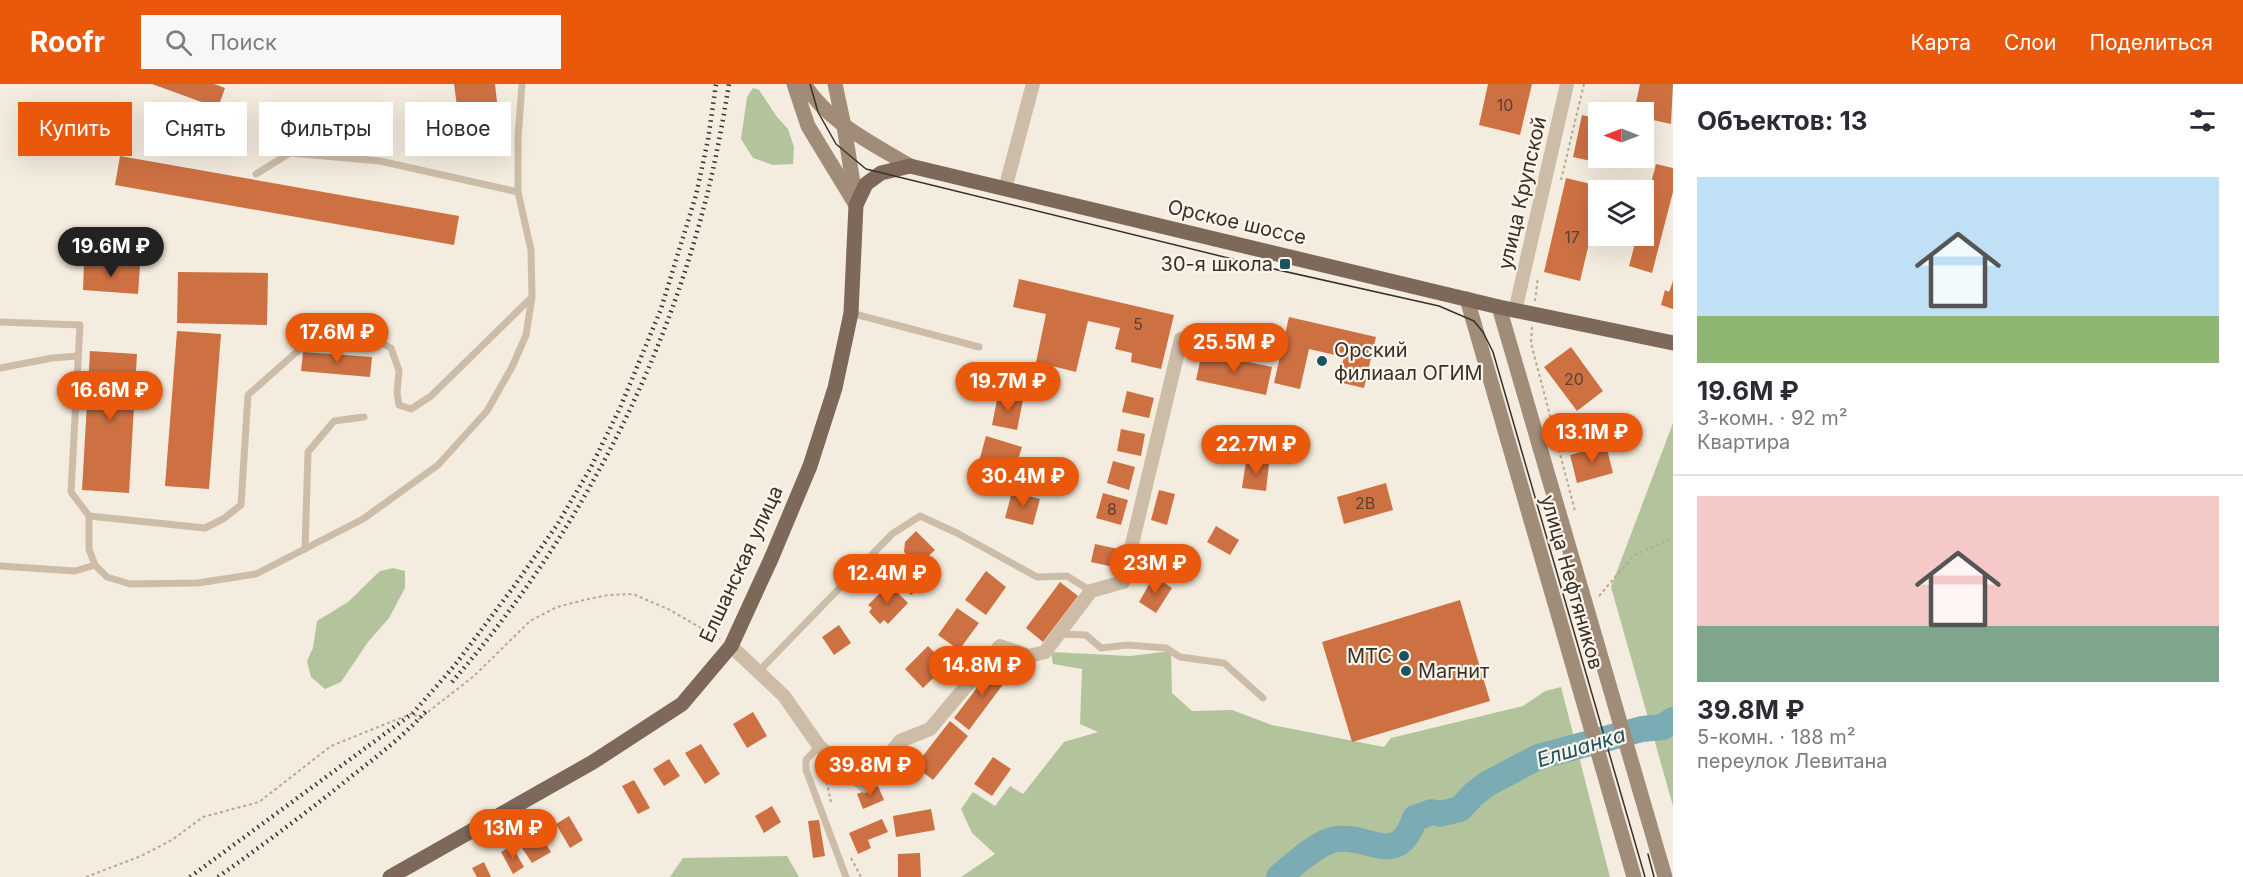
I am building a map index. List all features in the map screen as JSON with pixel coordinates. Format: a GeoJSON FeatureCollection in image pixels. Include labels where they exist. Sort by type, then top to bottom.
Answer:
{"type":"FeatureCollection","features":[{"type":"Feature","properties":{"kind":"main road"},"geometry":{"type":"LineString","coordinates":[[794,84],[808,126],[856,205]]}},
{"type":"Feature","properties":{"kind":"main road","name":"Орское шоссе"},"geometry":{"type":"LineString","coordinates":[[804,84],[814,99],[844,126],[910,166],[1532,315],[1673,343]]}},
{"type":"Feature","properties":{"kind":"main road"},"geometry":{"type":"LineString","coordinates":[[834,84],[844,126],[856,205]]}},
{"type":"Feature","properties":{"kind":"main road"},"geometry":{"type":"LineString","coordinates":[[856,205],[866,184],[882,173],[910,166]]}},
{"type":"Feature","properties":{"kind":"main road","name":"Елшанская улица"},"geometry":{"type":"LineString","coordinates":[[390,877],[593,762],[682,704],[731,646],[810,466],[835,388],[851,313],[856,205]]}},
{"type":"Feature","properties":{"kind":"main road","name":"улица Нефтяников"},"geometry":{"type":"LineString","coordinates":[[1467,299],[1634,877]]}},
{"type":"Feature","properties":{"kind":"main road","name":"улица Нефтяников"},"geometry":{"type":"LineString","coordinates":[[1499,307],[1665,877]]}},
{"type":"Feature","properties":{"kind":"street"},"geometry":{"type":"LineString","coordinates":[[1005,189],[1033,84]]}},
{"type":"Feature","properties":{"kind":"street","name":"улица Крупской"},"geometry":{"type":"LineString","coordinates":[[1515,311],[1567,84]]}},
{"type":"Feature","properties":{"kind":"street"},"geometry":{"type":"LineString","coordinates":[[731,646],[784,696],[819,746],[865,786],[900,741],[930,729],[1000,646],[1029,656],[1045,652],[1091,591],[1123,582],[1181,339]]}},
{"type":"Feature","properties":{"kind":"lane"},"geometry":{"type":"LineString","coordinates":[[0,322],[80,325],[71,492],[89,516],[89,549],[95,565],[107,577],[130,584],[198,583],[256,574],[363,519],[438,465],[487,411],[512,367],[526,335],[532,297],[531,250],[519,192],[518,138],[522,84]]}},
{"type":"Feature","properties":{"kind":"lane"},"geometry":{"type":"LineString","coordinates":[[256,174],[290,153],[380,161],[519,192]]}},
{"type":"Feature","properties":{"kind":"lane"},"geometry":{"type":"LineString","coordinates":[[89,516],[205,528],[224,519],[241,505],[248,395],[309,341],[373,339],[391,348],[399,371],[397,393],[399,405],[411,409],[431,396],[532,297]]}},
{"type":"Feature","properties":{"kind":"lane"},"geometry":{"type":"LineString","coordinates":[[851,313],[979,347]]}},
{"type":"Feature","properties":{"kind":"lane"},"geometry":{"type":"LineString","coordinates":[[0,368],[52,358],[78,356]]}},
{"type":"Feature","properties":{"kind":"lane"},"geometry":{"type":"LineString","coordinates":[[305,549],[308,452],[334,421],[364,417]]}},
{"type":"Feature","properties":{"kind":"lane"},"geometry":{"type":"LineString","coordinates":[[759,671],[892,534],[920,516],[957,533],[1036,577],[1066,576],[1091,591]]}},
{"type":"Feature","properties":{"kind":"lane"},"geometry":{"type":"LineString","coordinates":[[0,566],[75,571],[95,565]]}},
{"type":"Feature","properties":{"kind":"lane"},"geometry":{"type":"LineString","coordinates":[[1058,634],[1086,635],[1101,648],[1128,645],[1166,648],[1180,657],[1224,663],[1263,698]]}},
{"type":"Feature","properties":{"kind":"lane"},"geometry":{"type":"LineString","coordinates":[[819,746],[806,759],[806,770],[846,877]]}},
{"type":"Feature","properties":{"kind":"path"},"geometry":{"type":"LineString","coordinates":[[1559,186],[1584,84]]}},
{"type":"Feature","properties":{"kind":"path"},"geometry":{"type":"LineString","coordinates":[[1539,276],[1532,315],[1531,343],[1576,515]]}},
{"type":"Feature","properties":{"kind":"path"},"geometry":{"type":"LineString","coordinates":[[1593,589],[1596,601],[1634,555],[1673,537]]}},
{"type":"Feature","properties":{"kind":"path"},"geometry":{"type":"LineString","coordinates":[[86,877],[141,856],[172,840],[203,817],[259,802],[331,746],[413,713],[419,719],[474,676],[530,621],[557,607],[608,595],[633,594],[668,609],[731,646]]}},
{"type":"Feature","properties":{"kind":"path"},"geometry":{"type":"LineString","coordinates":[[819,746],[834,812]]}},
{"type":"Feature","properties":{"kind":"path"},"geometry":{"type":"LineString","coordinates":[[850,857],[861,877]]}},
{"type":"Feature","properties":{"kind":"green space"},"geometry":{"type":"Polygon","coordinates":[[[753,88],[759,90],[788,129],[794,147],[793,164],[773,165],[753,158],[741,139],[747,97],[753,88]]]}},
{"type":"Feature","properties":{"kind":"green space"},"geometry":{"type":"Polygon","coordinates":[[[1673,423],[1673,806],[1611,587],[1673,423]]]}},
{"type":"Feature","properties":{"kind":"green space"},"geometry":{"type":"Polygon","coordinates":[[[393,568],[405,571],[405,588],[389,618],[368,642],[341,682],[325,689],[311,677],[307,661],[313,648],[317,621],[348,602],[380,571],[393,568]]]}},
{"type":"Feature","properties":{"kind":"green space"},"geometry":{"type":"Polygon","coordinates":[[[1171,651],[1172,693],[1192,711],[1232,710],[1272,725],[1384,747],[1391,738],[1523,706],[1545,691],[1561,687],[1610,877],[961,877],[995,854],[972,833],[961,809],[973,792],[995,806],[1010,786],[1023,794],[1064,742],[1098,732],[1080,724],[1082,669],[1053,664],[1051,652],[1130,656],[1171,651]]]}},
{"type":"Feature","properties":{"kind":"green space"},"geometry":{"type":"Polygon","coordinates":[[[787,856],[799,877],[670,877],[683,858],[787,856]]]}},
{"type":"Feature","properties":{"kind":"building"},"geometry":{"type":"Polygon","coordinates":[[[152,84],[214,84],[225,88],[220,102],[202,102],[152,84]]]}},
{"type":"Feature","properties":{"kind":"building"},"geometry":{"type":"Polygon","coordinates":[[[454,84],[495,84],[497,102],[456,102],[454,84]]]}},
{"type":"Feature","properties":{"kind":"building"},"geometry":{"type":"Polygon","coordinates":[[[1488,84],[1532,84],[1520,135],[1479,125],[1488,84]]]}},
{"type":"Feature","properties":{"kind":"building"},"geometry":{"type":"Polygon","coordinates":[[[1640,84],[1673,84],[1671,124],[1654,120],[1654,102],[1636,102],[1640,84]]]}},
{"type":"Feature","properties":{"kind":"building"},"geometry":{"type":"Polygon","coordinates":[[[1582,115],[1588,116],[1588,160],[1573,157],[1582,115]]]}},
{"type":"Feature","properties":{"kind":"building"},"geometry":{"type":"Polygon","coordinates":[[[120,156],[459,216],[454,245],[115,185],[120,156]]]}},
{"type":"Feature","properties":{"kind":"building"},"geometry":{"type":"Polygon","coordinates":[[[1656,164],[1673,168],[1673,192],[1652,273],[1629,266],[1634,246],[1654,246],[1654,180],[1652,180],[1656,164]]]}},
{"type":"Feature","properties":{"kind":"building"},"geometry":{"type":"Polygon","coordinates":[[[1566,178],[1588,183],[1588,246],[1580,281],[1544,272],[1566,178]]]}},
{"type":"Feature","properties":{"kind":"building"},"geometry":{"type":"Polygon","coordinates":[[[84,262],[140,266],[138,294],[83,290],[84,262]]]}},
{"type":"Feature","properties":{"kind":"building"},"geometry":{"type":"Polygon","coordinates":[[[178,272],[268,273],[267,325],[177,323],[178,272]]]}},
{"type":"Feature","properties":{"kind":"building"},"geometry":{"type":"Polygon","coordinates":[[[1019,279],[1174,315],[1161,369],[1131,362],[1132,353],[1115,349],[1120,328],[1088,321],[1076,372],[1036,362],[1046,314],[1013,307],[1019,279]]]}},
{"type":"Feature","properties":{"kind":"building"},"geometry":{"type":"Polygon","coordinates":[[[1673,281],[1673,309],[1661,305],[1665,290],[1669,292],[1673,281]]]}},
{"type":"Feature","properties":{"kind":"building"},"geometry":{"type":"Polygon","coordinates":[[[1289,317],[1376,337],[1364,388],[1338,382],[1344,357],[1309,349],[1300,389],[1274,383],[1289,317]]]}},
{"type":"Feature","properties":{"kind":"building"},"geometry":{"type":"Polygon","coordinates":[[[177,331],[221,334],[209,489],[165,486],[177,331]]]}},
{"type":"Feature","properties":{"kind":"building"},"geometry":{"type":"Polygon","coordinates":[[[1571,347],[1603,391],[1577,411],[1544,367],[1571,347]]]}},
{"type":"Feature","properties":{"kind":"building"},"geometry":{"type":"Polygon","coordinates":[[[90,351],[137,354],[129,493],[82,490],[90,351]]]}},
{"type":"Feature","properties":{"kind":"building"},"geometry":{"type":"Polygon","coordinates":[[[303,352],[372,357],[370,377],[301,371],[303,352]]]}},
{"type":"Feature","properties":{"kind":"building"},"geometry":{"type":"Polygon","coordinates":[[[1202,352],[1272,367],[1266,395],[1196,380],[1202,352]]]}},
{"type":"Feature","properties":{"kind":"building"},"geometry":{"type":"Polygon","coordinates":[[[1127,391],[1154,398],[1149,418],[1122,412],[1127,391]]]}},
{"type":"Feature","properties":{"kind":"building"},"geometry":{"type":"Polygon","coordinates":[[[998,395],[1023,400],[1017,430],[992,425],[998,395]]]}},
{"type":"Feature","properties":{"kind":"building"},"geometry":{"type":"Polygon","coordinates":[[[1121,429],[1145,434],[1141,456],[1117,451],[1121,429]]]}},
{"type":"Feature","properties":{"kind":"building"},"geometry":{"type":"Polygon","coordinates":[[[986,436],[1022,447],[1013,476],[978,465],[986,436]]]}},
{"type":"Feature","properties":{"kind":"building"},"geometry":{"type":"Polygon","coordinates":[[[1606,445],[1613,473],[1577,483],[1570,455],[1606,445]]]}},
{"type":"Feature","properties":{"kind":"building"},"geometry":{"type":"Polygon","coordinates":[[[1113,461],[1135,467],[1129,490],[1107,483],[1113,461]]]}},
{"type":"Feature","properties":{"kind":"building"},"geometry":{"type":"Polygon","coordinates":[[[1246,461],[1269,464],[1266,491],[1242,488],[1246,461]]]}},
{"type":"Feature","properties":{"kind":"building"},"geometry":{"type":"Polygon","coordinates":[[[1386,483],[1393,510],[1344,524],[1337,497],[1386,483]]]}},
{"type":"Feature","properties":{"kind":"building"},"geometry":{"type":"Polygon","coordinates":[[[1159,490],[1175,494],[1167,525],[1151,520],[1159,490]]]}},
{"type":"Feature","properties":{"kind":"building"},"geometry":{"type":"Polygon","coordinates":[[[1012,492],[1040,499],[1033,525],[1005,518],[1012,492]]]}},
{"type":"Feature","properties":{"kind":"building"},"geometry":{"type":"Polygon","coordinates":[[[1103,493],[1128,500],[1121,525],[1096,518],[1103,493]]]}},
{"type":"Feature","properties":{"kind":"building"},"geometry":{"type":"Polygon","coordinates":[[[1216,526],[1239,540],[1230,555],[1207,542],[1216,526]]]}},
{"type":"Feature","properties":{"kind":"building"},"geometry":{"type":"Polygon","coordinates":[[[916,531],[935,550],[924,560],[938,574],[918,593],[916,591],[911,595],[899,583],[904,578],[901,575],[914,563],[904,552],[905,542],[916,531]]]}},
{"type":"Feature","properties":{"kind":"building"},"geometry":{"type":"Polygon","coordinates":[[[1095,544],[1118,549],[1113,567],[1091,562],[1095,544]]]}},
{"type":"Feature","properties":{"kind":"building"},"geometry":{"type":"Polygon","coordinates":[[[986,571],[1006,587],[986,615],[965,600],[986,571]]]}},
{"type":"Feature","properties":{"kind":"building"},"geometry":{"type":"Polygon","coordinates":[[[1154,576],[1172,588],[1156,613],[1139,602],[1154,576]]]}},
{"type":"Feature","properties":{"kind":"building"},"geometry":{"type":"Polygon","coordinates":[[[1060,582],[1078,596],[1043,642],[1026,628],[1060,582]]]}},
{"type":"Feature","properties":{"kind":"building"},"geometry":{"type":"Polygon","coordinates":[[[889,584],[908,603],[888,624],[884,620],[880,624],[869,612],[872,608],[868,605],[889,584]]]}},
{"type":"Feature","properties":{"kind":"building","name":"Магнит"},"geometry":{"type":"Polygon","coordinates":[[[1460,600],[1490,701],[1352,742],[1322,642],[1460,600]]]}},
{"type":"Feature","properties":{"kind":"building"},"geometry":{"type":"Polygon","coordinates":[[[957,608],[979,623],[959,650],[938,635],[957,608]]]}},
{"type":"Feature","properties":{"kind":"building"},"geometry":{"type":"Polygon","coordinates":[[[839,625],[851,643],[834,655],[822,637],[839,625]]]}},
{"type":"Feature","properties":{"kind":"building"},"geometry":{"type":"Polygon","coordinates":[[[928,646],[947,665],[923,688],[905,669],[928,646]]]}},
{"type":"Feature","properties":{"kind":"building"},"geometry":{"type":"Polygon","coordinates":[[[995,664],[1010,675],[969,730],[954,718],[995,664]]]}},
{"type":"Feature","properties":{"kind":"building"},"geometry":{"type":"Polygon","coordinates":[[[753,712],[767,736],[747,748],[733,724],[753,712]]]}},
{"type":"Feature","properties":{"kind":"building"},"geometry":{"type":"Polygon","coordinates":[[[950,721],[968,736],[933,780],[915,766],[950,721]]]}},
{"type":"Feature","properties":{"kind":"building"},"geometry":{"type":"Polygon","coordinates":[[[701,744],[720,774],[705,784],[685,753],[701,744]]]}},
{"type":"Feature","properties":{"kind":"building"},"geometry":{"type":"Polygon","coordinates":[[[901,748],[911,758],[894,778],[883,769],[901,748]]]}},
{"type":"Feature","properties":{"kind":"building"},"geometry":{"type":"Polygon","coordinates":[[[993,757],[1011,769],[992,796],[974,784],[993,757]]]}},
{"type":"Feature","properties":{"kind":"building"},"geometry":{"type":"Polygon","coordinates":[[[669,759],[680,776],[664,786],[653,769],[669,759]]]}},
{"type":"Feature","properties":{"kind":"building"},"geometry":{"type":"Polygon","coordinates":[[[634,780],[650,808],[638,814],[622,786],[634,780]]]}},
{"type":"Feature","properties":{"kind":"building"},"geometry":{"type":"Polygon","coordinates":[[[878,786],[884,800],[863,809],[857,794],[878,786]]]}},
{"type":"Feature","properties":{"kind":"building"},"geometry":{"type":"Polygon","coordinates":[[[772,806],[781,822],[764,833],[755,816],[772,806]]]}},
{"type":"Feature","properties":{"kind":"building"},"geometry":{"type":"Polygon","coordinates":[[[931,809],[935,830],[896,837],[893,816],[931,809]]]}},
{"type":"Feature","properties":{"kind":"building"},"geometry":{"type":"Polygon","coordinates":[[[569,816],[583,840],[570,848],[556,824],[569,816]]]}},
{"type":"Feature","properties":{"kind":"building"},"geometry":{"type":"Polygon","coordinates":[[[882,819],[888,832],[868,840],[871,848],[858,854],[849,833],[882,819]]]}},
{"type":"Feature","properties":{"kind":"building"},"geometry":{"type":"Polygon","coordinates":[[[819,820],[825,856],[813,858],[808,821],[819,820]]]}},
{"type":"Feature","properties":{"kind":"building"},"geometry":{"type":"Polygon","coordinates":[[[539,833],[551,852],[532,863],[520,845],[539,833]]]}},
{"type":"Feature","properties":{"kind":"building"},"geometry":{"type":"Polygon","coordinates":[[[512,846],[524,867],[513,874],[501,852],[512,846]]]}},
{"type":"Feature","properties":{"kind":"building"},"geometry":{"type":"Polygon","coordinates":[[[920,853],[921,877],[898,877],[898,854],[920,853]]]}},
{"type":"Feature","properties":{"kind":"building"},"geometry":{"type":"Polygon","coordinates":[[[484,862],[491,877],[477,877],[472,868],[484,862]]]}},
{"type":"Feature","properties":{"kind":"waterway","name":"Елшанка"},"geometry":{"type":"LineString","coordinates":[[1279,877],[1306,854],[1322,844],[1337,839],[1392,846],[1400,842],[1408,833],[1415,818],[1432,812],[1440,814],[1460,809],[1487,784],[1538,757],[1642,729],[1663,727],[1673,720]]}},
{"type":"Feature","properties":{"kind":"tram line"},"geometry":{"type":"LineString","coordinates":[[810,84],[818,112],[836,144],[866,169],[1265,267],[1439,306],[1474,321],[1483,332],[1493,352],[1645,877]]}},
{"type":"Feature","properties":{"kind":"tram line"},"geometry":{"type":"LineString","coordinates":[[1648,854],[1654,877]]}},
{"type":"Feature","properties":{"kind":"railway"},"geometry":{"type":"LineString","coordinates":[[190,877],[413,713],[455,665],[557,525],[590,469],[620,408],[661,309],[696,195],[708,140],[716,84]]}},
{"type":"Feature","properties":{"kind":"railway"},"geometry":{"type":"LineString","coordinates":[[452,682],[496,629],[537,572],[574,514],[608,454],[638,391],[665,327],[688,262],[707,195],[729,84]]}},
{"type":"Feature","properties":{"kind":"railway"},"geometry":{"type":"LineString","coordinates":[[218,877],[373,760],[428,709]]}},
{"type":"Feature","properties":{"kind":"place","name":"30-я школа"},"geometry":{"type":"Point","coordinates":[1285,264]}},
{"type":"Feature","properties":{"kind":"place","name":"Орский филиаал ОГИМ"},"geometry":{"type":"Point","coordinates":[1322,361]}},
{"type":"Feature","properties":{"kind":"place","name":"МТС"},"geometry":{"type":"Point","coordinates":[1404,656]}},
{"type":"Feature","properties":{"kind":"place","name":"Магнит"},"geometry":{"type":"Point","coordinates":[1406,671]}}]}
